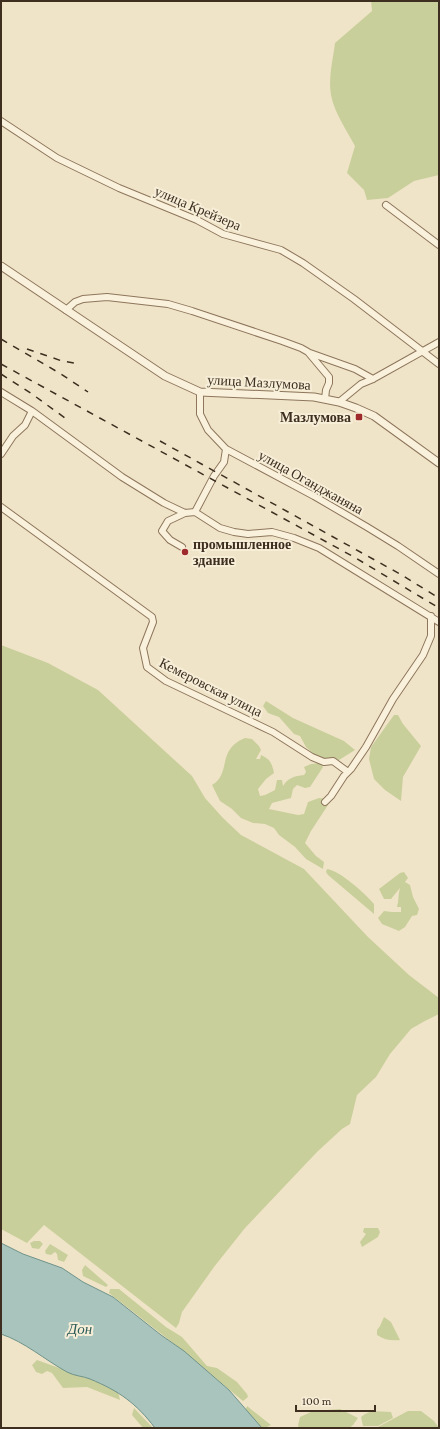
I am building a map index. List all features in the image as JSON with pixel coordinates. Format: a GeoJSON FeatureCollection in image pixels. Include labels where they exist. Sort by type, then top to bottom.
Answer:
{"type":"FeatureCollection","features":[{"type":"Feature","properties":{"kind":"street","name":"улица Крейзера"},"geometry":{"type":"LineString","coordinates":[[1,121],[57,158],[119,188],[197,220],[223,234],[281,250],[303,263],[354,299],[439,364]]}},
{"type":"Feature","properties":{"kind":"street"},"geometry":{"type":"LineString","coordinates":[[386,205],[439,245]]}},
{"type":"Feature","properties":{"kind":"street","name":"улица Мазлумова"},"geometry":{"type":"LineString","coordinates":[[1,266],[165,376],[200,392],[273,395],[325,399],[339,402],[374,416],[439,463]]}},
{"type":"Feature","properties":{"kind":"street"},"geometry":{"type":"LineString","coordinates":[[66,310],[75,302],[83,299],[107,297],[168,304],[242,327],[301,348],[355,369],[373,379]]}},
{"type":"Feature","properties":{"kind":"street"},"geometry":{"type":"LineString","coordinates":[[339,402],[361,384],[373,379],[439,342]]}},
{"type":"Feature","properties":{"kind":"street"},"geometry":{"type":"LineString","coordinates":[[308,352],[329,377],[325,399]]}},
{"type":"Feature","properties":{"kind":"street"},"geometry":{"type":"LineString","coordinates":[[1,392],[32,411],[122,477],[164,503],[185,512],[195,512],[220,528],[248,534],[272,532],[294,538],[319,548],[439,622]]}},
{"type":"Feature","properties":{"kind":"street","name":"улица Оганджаняна"},"geometry":{"type":"LineString","coordinates":[[200,392],[200,414],[208,430],[226,448],[367,527],[439,574]]}},
{"type":"Feature","properties":{"kind":"street"},"geometry":{"type":"LineString","coordinates":[[1,454],[12,436],[25,425],[32,411]]}},
{"type":"Feature","properties":{"kind":"street"},"geometry":{"type":"LineString","coordinates":[[195,512],[215,475],[224,462],[226,448]]}},
{"type":"Feature","properties":{"kind":"street","name":"Кемеровская улица"},"geometry":{"type":"LineString","coordinates":[[1,507],[113,588],[129,602],[152,617],[153,622],[143,648],[147,668],[166,681],[273,732],[312,757],[324,762],[333,761],[348,772]]}},
{"type":"Feature","properties":{"kind":"street"},"geometry":{"type":"LineString","coordinates":[[182,548],[170,540],[162,531],[168,521],[185,512]]}},
{"type":"Feature","properties":{"kind":"street"},"geometry":{"type":"LineString","coordinates":[[325,802],[366,746],[393,699],[423,655],[430,636],[431,616]]}},
{"type":"Feature","properties":{"kind":"green space"},"geometry":{"type":"Polygon","coordinates":[[[371,1],[439,1],[439,175],[414,181],[388,198],[367,200],[364,190],[347,173],[355,146],[335,108],[331,95],[330,82],[335,43],[372,11],[371,1]]]}},
{"type":"Feature","properties":{"kind":"green space"},"geometry":{"type":"Polygon","coordinates":[[[1,645],[48,663],[98,690],[192,776],[205,798],[241,835],[304,869],[368,937],[409,975],[439,998],[439,1014],[411,1029],[390,1054],[376,1077],[357,1095],[350,1124],[342,1129],[317,1152],[245,1228],[214,1267],[182,1312],[176,1328],[44,1225],[27,1243],[1,1229],[1,645]]]}},
{"type":"Feature","properties":{"kind":"green space"},"geometry":{"type":"Polygon","coordinates":[[[266,701],[293,718],[344,741],[355,750],[339,760],[318,758],[306,747],[300,736],[294,734],[279,717],[268,713],[263,706],[266,701]]]}},
{"type":"Feature","properties":{"kind":"green space"},"geometry":{"type":"Polygon","coordinates":[[[394,715],[398,715],[403,724],[421,746],[403,777],[401,801],[385,790],[374,779],[369,759],[371,747],[394,715]]]}},
{"type":"Feature","properties":{"kind":"green space"},"geometry":{"type":"Polygon","coordinates":[[[245,738],[252,739],[259,746],[261,750],[256,759],[260,759],[261,755],[267,758],[274,773],[266,779],[258,789],[260,796],[275,790],[277,780],[282,780],[283,786],[292,778],[304,775],[306,772],[304,767],[311,764],[320,763],[323,767],[310,787],[305,788],[297,785],[293,789],[291,798],[272,803],[269,809],[298,815],[304,814],[308,802],[319,798],[328,799],[328,805],[305,843],[316,856],[324,862],[323,869],[306,859],[295,847],[279,835],[274,828],[265,824],[253,823],[241,818],[232,809],[220,801],[212,785],[222,774],[230,749],[236,743],[245,738]]]}},
{"type":"Feature","properties":{"kind":"green space"},"geometry":{"type":"Polygon","coordinates":[[[327,869],[338,873],[365,894],[374,904],[374,914],[328,875],[326,872],[327,869]]]}},
{"type":"Feature","properties":{"kind":"green space"},"geometry":{"type":"Polygon","coordinates":[[[404,872],[408,878],[405,882],[410,885],[413,897],[419,909],[417,915],[412,916],[405,927],[399,931],[382,924],[378,918],[384,911],[401,912],[401,907],[397,907],[400,888],[391,899],[384,899],[379,889],[400,873],[404,872]]]}},
{"type":"Feature","properties":{"kind":"green space"},"geometry":{"type":"Polygon","coordinates":[[[364,1228],[378,1228],[380,1232],[378,1237],[362,1247],[360,1242],[366,1234],[363,1232],[364,1228]]]}},
{"type":"Feature","properties":{"kind":"green space"},"geometry":{"type":"Polygon","coordinates":[[[40,1241],[43,1244],[39,1249],[32,1248],[30,1243],[40,1241]]]}},
{"type":"Feature","properties":{"kind":"green space"},"geometry":{"type":"Polygon","coordinates":[[[50,1244],[68,1255],[64,1262],[58,1260],[55,1252],[51,1255],[46,1254],[45,1251],[50,1244]]]}},
{"type":"Feature","properties":{"kind":"green space"},"geometry":{"type":"Polygon","coordinates":[[[85,1265],[108,1285],[106,1287],[83,1276],[82,1270],[85,1265]]]}},
{"type":"Feature","properties":{"kind":"green space"},"geometry":{"type":"Polygon","coordinates":[[[110,1289],[119,1289],[166,1327],[182,1337],[207,1366],[217,1368],[237,1382],[248,1397],[243,1401],[178,1347],[109,1293],[110,1289]]]}},
{"type":"Feature","properties":{"kind":"green space"},"geometry":{"type":"Polygon","coordinates":[[[384,1317],[391,1322],[400,1340],[388,1340],[377,1335],[377,1330],[384,1317]]]}},
{"type":"Feature","properties":{"kind":"green space"},"geometry":{"type":"Polygon","coordinates":[[[37,1360],[62,1369],[80,1373],[118,1391],[120,1400],[87,1387],[63,1388],[52,1373],[47,1371],[42,1374],[36,1372],[32,1365],[37,1360]]]}},
{"type":"Feature","properties":{"kind":"green space"},"geometry":{"type":"Polygon","coordinates":[[[247,1406],[271,1425],[265,1428],[260,1428],[245,1411],[247,1406]]]}},
{"type":"Feature","properties":{"kind":"green space"},"geometry":{"type":"Polygon","coordinates":[[[134,1408],[153,1428],[143,1428],[132,1415],[134,1408]]]}},
{"type":"Feature","properties":{"kind":"green space"},"geometry":{"type":"Polygon","coordinates":[[[340,1409],[358,1418],[349,1428],[299,1428],[298,1425],[300,1417],[313,1411],[340,1409]]]}},
{"type":"Feature","properties":{"kind":"green space"},"geometry":{"type":"Polygon","coordinates":[[[372,1411],[391,1412],[393,1418],[378,1426],[363,1426],[361,1417],[372,1411]]]}},
{"type":"Feature","properties":{"kind":"green space"},"geometry":{"type":"Polygon","coordinates":[[[408,1411],[421,1411],[434,1421],[439,1428],[376,1428],[408,1411]]]}},
{"type":"Feature","properties":{"kind":"water","name":"Дон"},"geometry":{"type":"Polygon","coordinates":[[[1,1243],[23,1254],[62,1268],[83,1282],[113,1297],[184,1351],[229,1390],[262,1428],[155,1428],[141,1411],[110,1388],[90,1379],[67,1372],[27,1346],[1,1334],[1,1243]]]}},
{"type":"Feature","properties":{"kind":"railway"},"geometry":{"type":"LineString","coordinates":[[1,339],[61,374],[88,392]]}},
{"type":"Feature","properties":{"kind":"railway"},"geometry":{"type":"LineString","coordinates":[[27,349],[62,361],[80,364]]}},
{"type":"Feature","properties":{"kind":"railway"},"geometry":{"type":"LineString","coordinates":[[1,364],[354,557],[439,608]]}},
{"type":"Feature","properties":{"kind":"railway"},"geometry":{"type":"LineString","coordinates":[[1,374],[65,418]]}},
{"type":"Feature","properties":{"kind":"railway"},"geometry":{"type":"LineString","coordinates":[[160,441],[400,574],[439,598]]}},
{"type":"Feature","properties":{"kind":"place","name":"Мазлумова"},"geometry":{"type":"Point","coordinates":[359,417]}},
{"type":"Feature","properties":{"kind":"place","name":"промышленное здание"},"geometry":{"type":"Point","coordinates":[185,552]}}]}
